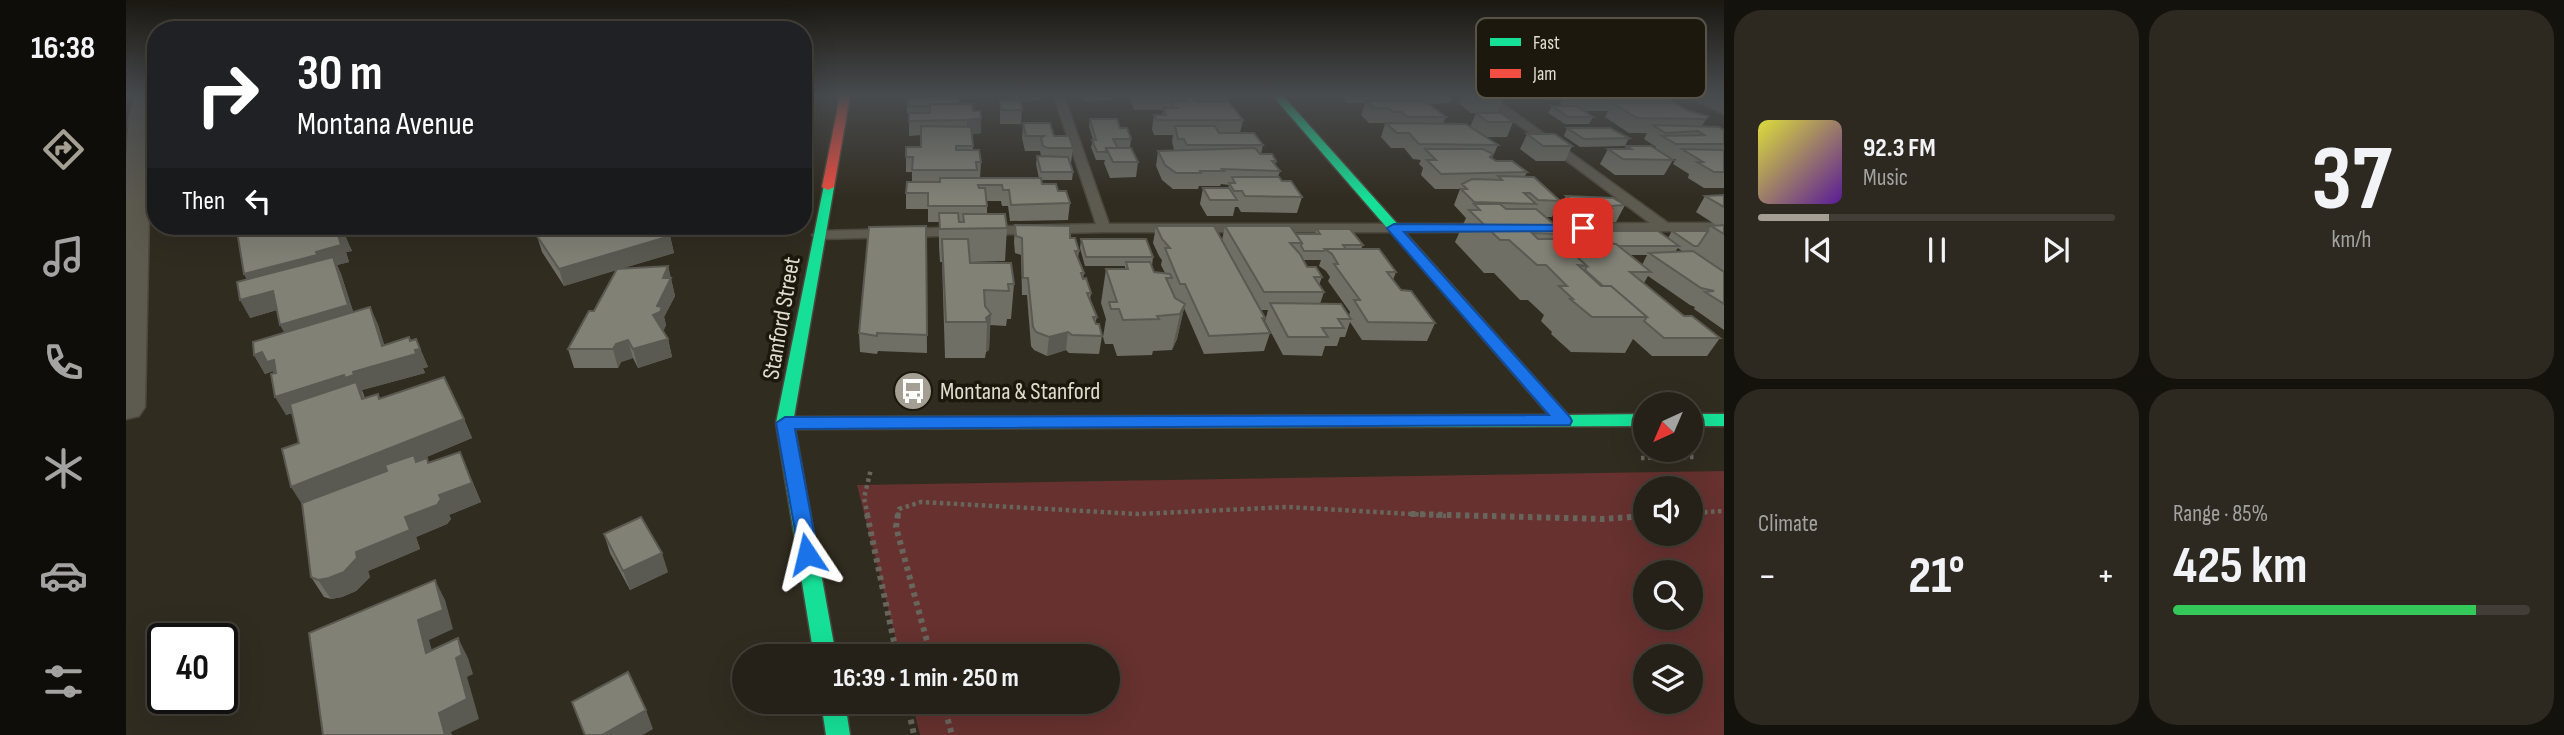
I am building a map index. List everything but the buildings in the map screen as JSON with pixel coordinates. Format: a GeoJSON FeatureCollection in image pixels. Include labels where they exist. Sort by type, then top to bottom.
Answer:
{"type":"FeatureCollection","features":[{"type":"Feature","properties":{"kind":"street"},"geometry":{"type":"LineString","coordinates":[[126,407],[139,130]]}},
{"type":"Feature","properties":{"kind":"street","name":"Stanford Street"},"geometry":{"type":"LineString","coordinates":[[785,423],[815,225],[837,130]]}},
{"type":"Feature","properties":{"kind":"street"},"geometry":{"type":"LineString","coordinates":[[1308,130],[1564,421]]}},
{"type":"Feature","properties":{"kind":"street"},"geometry":{"type":"LineString","coordinates":[[1703,420],[1724,420]]}},
{"type":"Feature","properties":{"kind":"street"},"geometry":{"type":"LineString","coordinates":[[823,644],[785,423],[1633,421]]}},
{"type":"Feature","properties":{"kind":"street"},"geometry":{"type":"LineString","coordinates":[[835,714],[838,735]]}},
{"type":"Feature","properties":{"kind":"lane"},"geometry":{"type":"LineString","coordinates":[[1071,130],[1104,228]]}},
{"type":"Feature","properties":{"kind":"lane"},"geometry":{"type":"LineString","coordinates":[[1532,130],[1664,228]]}},
{"type":"Feature","properties":{"kind":"lane"},"geometry":{"type":"LineString","coordinates":[[815,225],[1724,228]]}},
{"type":"Feature","properties":{"kind":"path"},"geometry":{"type":"LineString","coordinates":[[871,468],[864,498],[894,644]]}},
{"type":"Feature","properties":{"kind":"path"},"geometry":{"type":"LineString","coordinates":[[928,644],[896,527],[899,509],[921,502],[1138,514],[1289,507],[1438,516],[1603,519],[1633,517]]}},
{"type":"Feature","properties":{"kind":"path"},"geometry":{"type":"LineString","coordinates":[[1703,512],[1724,511]]}},
{"type":"Feature","properties":{"kind":"path"},"geometry":{"type":"LineString","coordinates":[[910,714],[914,735]]}},
{"type":"Feature","properties":{"kind":"path"},"geometry":{"type":"LineString","coordinates":[[946,714],[952,735]]}},
{"type":"Feature","properties":{"kind":"shaded area"},"geometry":{"type":"Polygon","coordinates":[[[1724,471],[1724,735],[920,735],[915,714],[1120,714],[1120,644],[897,644],[857,485],[1724,471]]]}},
{"type":"Feature","properties":{"kind":"traffic: fast"},"geometry":{"type":"LineString","coordinates":[[1308,130],[1564,421]]}},
{"type":"Feature","properties":{"kind":"traffic: fast"},"geometry":{"type":"LineString","coordinates":[[823,644],[785,423],[828,187]]}},
{"type":"Feature","properties":{"kind":"traffic: fast"},"geometry":{"type":"LineString","coordinates":[[785,423],[1633,420]]}},
{"type":"Feature","properties":{"kind":"traffic: fast"},"geometry":{"type":"LineString","coordinates":[[1703,420],[1724,420]]}},
{"type":"Feature","properties":{"kind":"traffic: fast"},"geometry":{"type":"LineString","coordinates":[[835,714],[838,735]]}},
{"type":"Feature","properties":{"kind":"traffic: jam"},"geometry":{"type":"LineString","coordinates":[[828,187],[839,130]]}},
{"type":"Feature","properties":{"kind":"place","name":"Montana & Stanford"},"geometry":{"type":"Point","coordinates":[913,391]}},
{"type":"Feature","properties":{"kind":"route"},"geometry":{"type":"LineString","coordinates":[[807,554],[785,423],[1564,421],[1394,228],[1583,228]]}}]}
